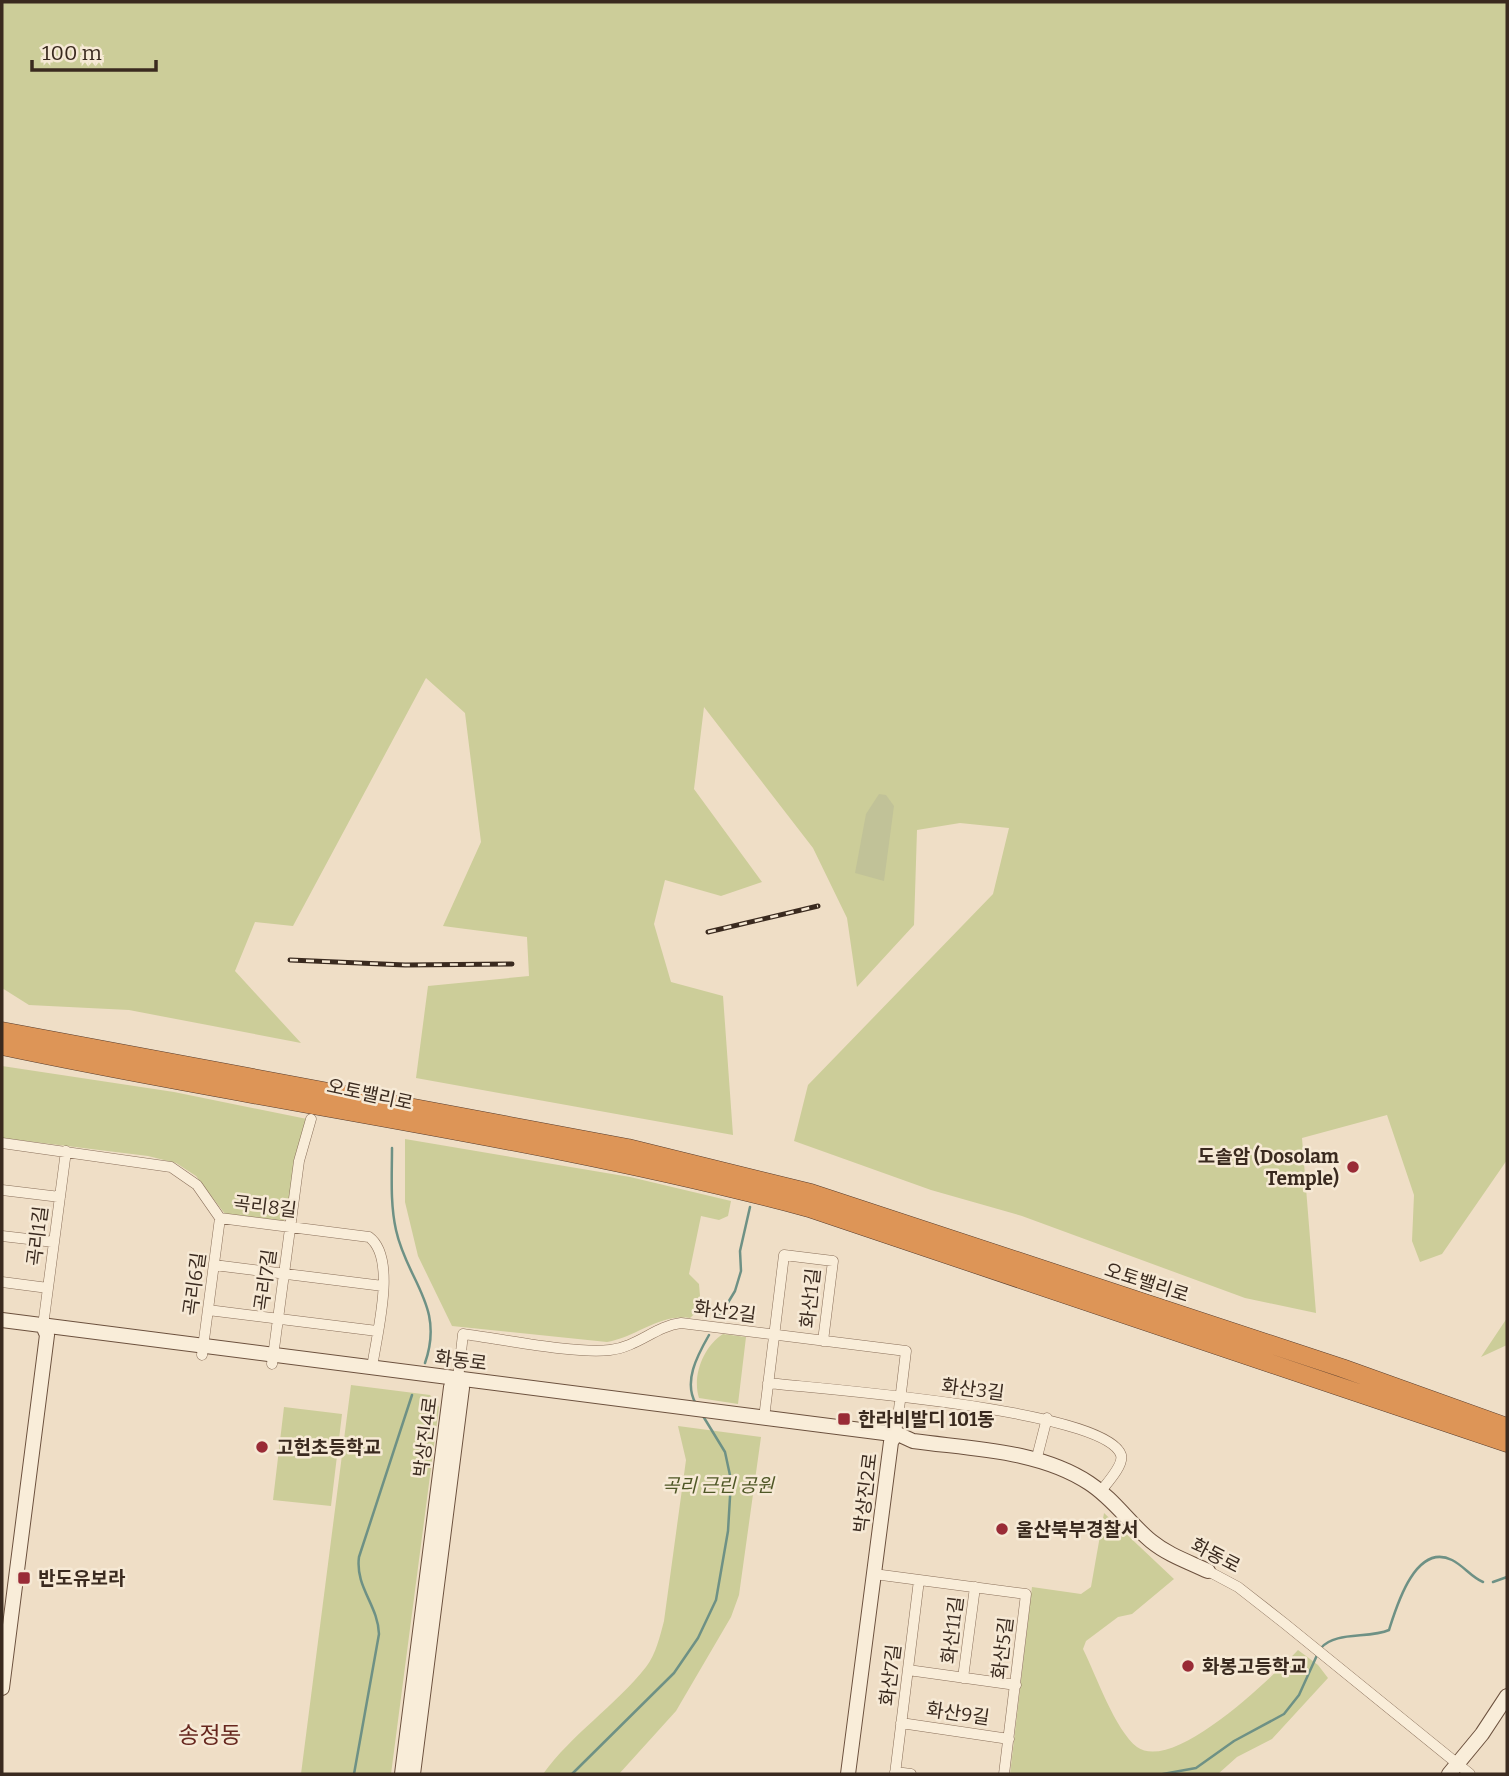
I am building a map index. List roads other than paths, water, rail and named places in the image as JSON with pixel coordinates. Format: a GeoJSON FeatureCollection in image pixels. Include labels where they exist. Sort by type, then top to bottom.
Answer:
{"type":"FeatureCollection","features":[{"type":"Feature","properties":{"kind":"highway"},"geometry":{"type":"LineString","coordinates":[[2,1026],[54,1042]]}},
{"type":"Feature","properties":{"kind":"highway","name":"오토밸리로"},"geometry":{"type":"LineString","coordinates":[[2,1031],[418,1118],[628,1148],[774,1191],[1341,1376],[1385,1391],[1448,1422],[1507,1443]]}},
{"type":"Feature","properties":{"kind":"highway","name":"오토밸리로"},"geometry":{"type":"LineString","coordinates":[[2,1046],[106,1068],[371,1107]]}},
{"type":"Feature","properties":{"kind":"highway"},"geometry":{"type":"LineString","coordinates":[[2,1057],[106,1068]]}},
{"type":"Feature","properties":{"kind":"highway","name":"오토밸리로"},"geometry":{"type":"LineString","coordinates":[[1385,1391],[1416,1393],[1507,1427]]}},
{"type":"Feature","properties":{"kind":"highway"},"geometry":{"type":"LineString","coordinates":[[1416,1393],[1507,1413]]}},
{"type":"Feature","properties":{"kind":"highway"},"geometry":{"type":"LineString","coordinates":[[1448,1422],[1507,1453]]}},
{"type":"Feature","properties":{"kind":"street","name":"곡리7길"},"geometry":{"type":"LineString","coordinates":[[272,1359],[299,1161],[312,1119]]}},
{"type":"Feature","properties":{"kind":"street","name":"곡리8길"},"geometry":{"type":"LineString","coordinates":[[2,1143],[171,1167],[197,1185],[220,1218],[369,1237],[377,1245],[384,1262],[372,1368]]}},
{"type":"Feature","properties":{"kind":"street","name":"곡리1길"},"geometry":{"type":"LineString","coordinates":[[43,1332],[66,1152]]}},
{"type":"Feature","properties":{"kind":"street"},"geometry":{"type":"LineString","coordinates":[[2,1190],[60,1197]]}},
{"type":"Feature","properties":{"kind":"street","name":"곡리6길"},"geometry":{"type":"LineString","coordinates":[[203,1350],[220,1218]]}},
{"type":"Feature","properties":{"kind":"street"},"geometry":{"type":"LineString","coordinates":[[2,1236],[54,1242]]}},
{"type":"Feature","properties":{"kind":"street","name":"화산1길"},"geometry":{"type":"LineString","coordinates":[[764,1418],[784,1255],[833,1261],[823,1340]]}},
{"type":"Feature","properties":{"kind":"street"},"geometry":{"type":"LineString","coordinates":[[214,1265],[383,1286]]}},
{"type":"Feature","properties":{"kind":"street"},"geometry":{"type":"LineString","coordinates":[[2,1282],[48,1288]]}},
{"type":"Feature","properties":{"kind":"street"},"geometry":{"type":"LineString","coordinates":[[208,1310],[377,1331]]}},
{"type":"Feature","properties":{"kind":"street","name":"화동로"},"geometry":{"type":"LineString","coordinates":[[2,1321],[43,1332]]}},
{"type":"Feature","properties":{"kind":"street","name":"화산2길"},"geometry":{"type":"LineString","coordinates":[[457,1384],[463,1334],[608,1350],[635,1344],[673,1324],[823,1340],[906,1351],[900,1398],[900,1440]]}},
{"type":"Feature","properties":{"kind":"street","name":"화동로"},"geometry":{"type":"LineString","coordinates":[[2,1329],[203,1350],[900,1440]]}},
{"type":"Feature","properties":{"kind":"street"},"geometry":{"type":"LineString","coordinates":[[2,1619],[43,1332]]}},
{"type":"Feature","properties":{"kind":"street"},"geometry":{"type":"LineString","coordinates":[[2,1688],[43,1332]]}},
{"type":"Feature","properties":{"kind":"street","name":"화동로"},"geometry":{"type":"LineString","coordinates":[[272,1359],[372,1368],[457,1384]]}},
{"type":"Feature","properties":{"kind":"street","name":"화산3길"},"geometry":{"type":"LineString","coordinates":[[768,1383],[1047,1418],[1086,1431],[1118,1450],[1121,1462],[1101,1491]]}},
{"type":"Feature","properties":{"kind":"street","name":"박상진4로"},"geometry":{"type":"LineString","coordinates":[[402,1774],[457,1384]]}},
{"type":"Feature","properties":{"kind":"street","name":"박상진4로"},"geometry":{"type":"LineString","coordinates":[[413,1774],[457,1384]]}},
{"type":"Feature","properties":{"kind":"street","name":"화동로"},"geometry":{"type":"LineString","coordinates":[[704,1414],[764,1418],[1036,1461],[1067,1472],[1101,1491],[1151,1541],[1238,1587],[1320,1651],[1453,1769],[1470,1774]]}},
{"type":"Feature","properties":{"kind":"street"},"geometry":{"type":"LineString","coordinates":[[1036,1461],[1047,1418]]}},
{"type":"Feature","properties":{"kind":"street","name":"박상진2로"},"geometry":{"type":"LineString","coordinates":[[848,1774],[900,1440]]}},
{"type":"Feature","properties":{"kind":"street","name":"박상진2로"},"geometry":{"type":"LineString","coordinates":[[857,1774],[878,1574]]}},
{"type":"Feature","properties":{"kind":"street","name":"화산5길"},"geometry":{"type":"LineString","coordinates":[[878,1574],[1026,1594],[1004,1774]]}},
{"type":"Feature","properties":{"kind":"street","name":"화산7길"},"geometry":{"type":"LineString","coordinates":[[895,1773],[919,1580]]}},
{"type":"Feature","properties":{"kind":"street","name":"화산11길"},"geometry":{"type":"LineString","coordinates":[[963,1678],[975,1587]]}},
{"type":"Feature","properties":{"kind":"street"},"geometry":{"type":"LineString","coordinates":[[908,1670],[1016,1685]]}},
{"type":"Feature","properties":{"kind":"street"},"geometry":{"type":"LineString","coordinates":[[1453,1769],[1507,1696]]}},
{"type":"Feature","properties":{"kind":"street","name":"화산9길"},"geometry":{"type":"LineString","coordinates":[[901,1723],[1009,1739]]}},
{"type":"Feature","properties":{"kind":"street"},"geometry":{"type":"LineString","coordinates":[[895,1773],[911,1774]]}},
{"type":"Feature","properties":{"kind":"waterway"},"geometry":{"type":"LineString","coordinates":[[392,1148],[392,1199],[396,1230],[401,1248],[428,1309],[430,1343],[425,1363]]}},
{"type":"Feature","properties":{"kind":"waterway"},"geometry":{"type":"LineString","coordinates":[[718,1319],[735,1291],[741,1271],[740,1251],[750,1207]]}},
{"type":"Feature","properties":{"kind":"waterway"},"geometry":{"type":"LineString","coordinates":[[696,1404],[692,1396],[691,1378],[696,1360],[709,1335]]}},
{"type":"Feature","properties":{"kind":"waterway"},"geometry":{"type":"LineString","coordinates":[[354,1774],[379,1634],[375,1614],[360,1578],[359,1557],[412,1395]]}},
{"type":"Feature","properties":{"kind":"waterway"},"geometry":{"type":"LineString","coordinates":[[572,1774],[674,1673],[698,1638],[716,1600],[728,1531],[731,1480],[725,1452],[703,1416]]}},
{"type":"Feature","properties":{"kind":"waterway"},"geometry":{"type":"LineString","coordinates":[[1321,1648],[1335,1639],[1389,1630],[1409,1580],[1428,1560],[1439,1557],[1452,1560],[1483,1582]]}},
{"type":"Feature","properties":{"kind":"waterway"},"geometry":{"type":"LineString","coordinates":[[1493,1582],[1507,1577]]}},
{"type":"Feature","properties":{"kind":"waterway"},"geometry":{"type":"LineString","coordinates":[[1163,1774],[1196,1768],[1234,1741],[1284,1714],[1299,1695],[1318,1653]]}},
{"type":"Feature","properties":{"kind":"railway"},"geometry":{"type":"LineString","coordinates":[[708,932],[818,906]]}},
{"type":"Feature","properties":{"kind":"railway"},"geometry":{"type":"LineString","coordinates":[[290,960],[405,965],[512,964]]}},
{"type":"Feature","properties":{"kind":"place","name":"도솔암 (Dosolam Temple)"},"geometry":{"type":"Point","coordinates":[1353,1167]}},
{"type":"Feature","properties":{"kind":"place","name":"한라비발디 101동"},"geometry":{"type":"Point","coordinates":[844,1419]}},
{"type":"Feature","properties":{"kind":"place","name":"고헌초등학교"},"geometry":{"type":"Point","coordinates":[262,1447]}},
{"type":"Feature","properties":{"kind":"place","name":"울산북부경찰서"},"geometry":{"type":"Point","coordinates":[1002,1529]}},
{"type":"Feature","properties":{"kind":"place","name":"반도유보라"},"geometry":{"type":"Point","coordinates":[24,1578]}},
{"type":"Feature","properties":{"kind":"place","name":"화봉고등학교"},"geometry":{"type":"Point","coordinates":[1188,1666]}},
{"type":"Feature","properties":{"kind":"district","name":"송정동"},"geometry":{"type":"Point","coordinates":[210,1735]}},
{"type":"Feature","properties":{"kind":"park label","name":"곡리 근린 공원"},"geometry":{"type":"Point","coordinates":[718,1485]}}]}
